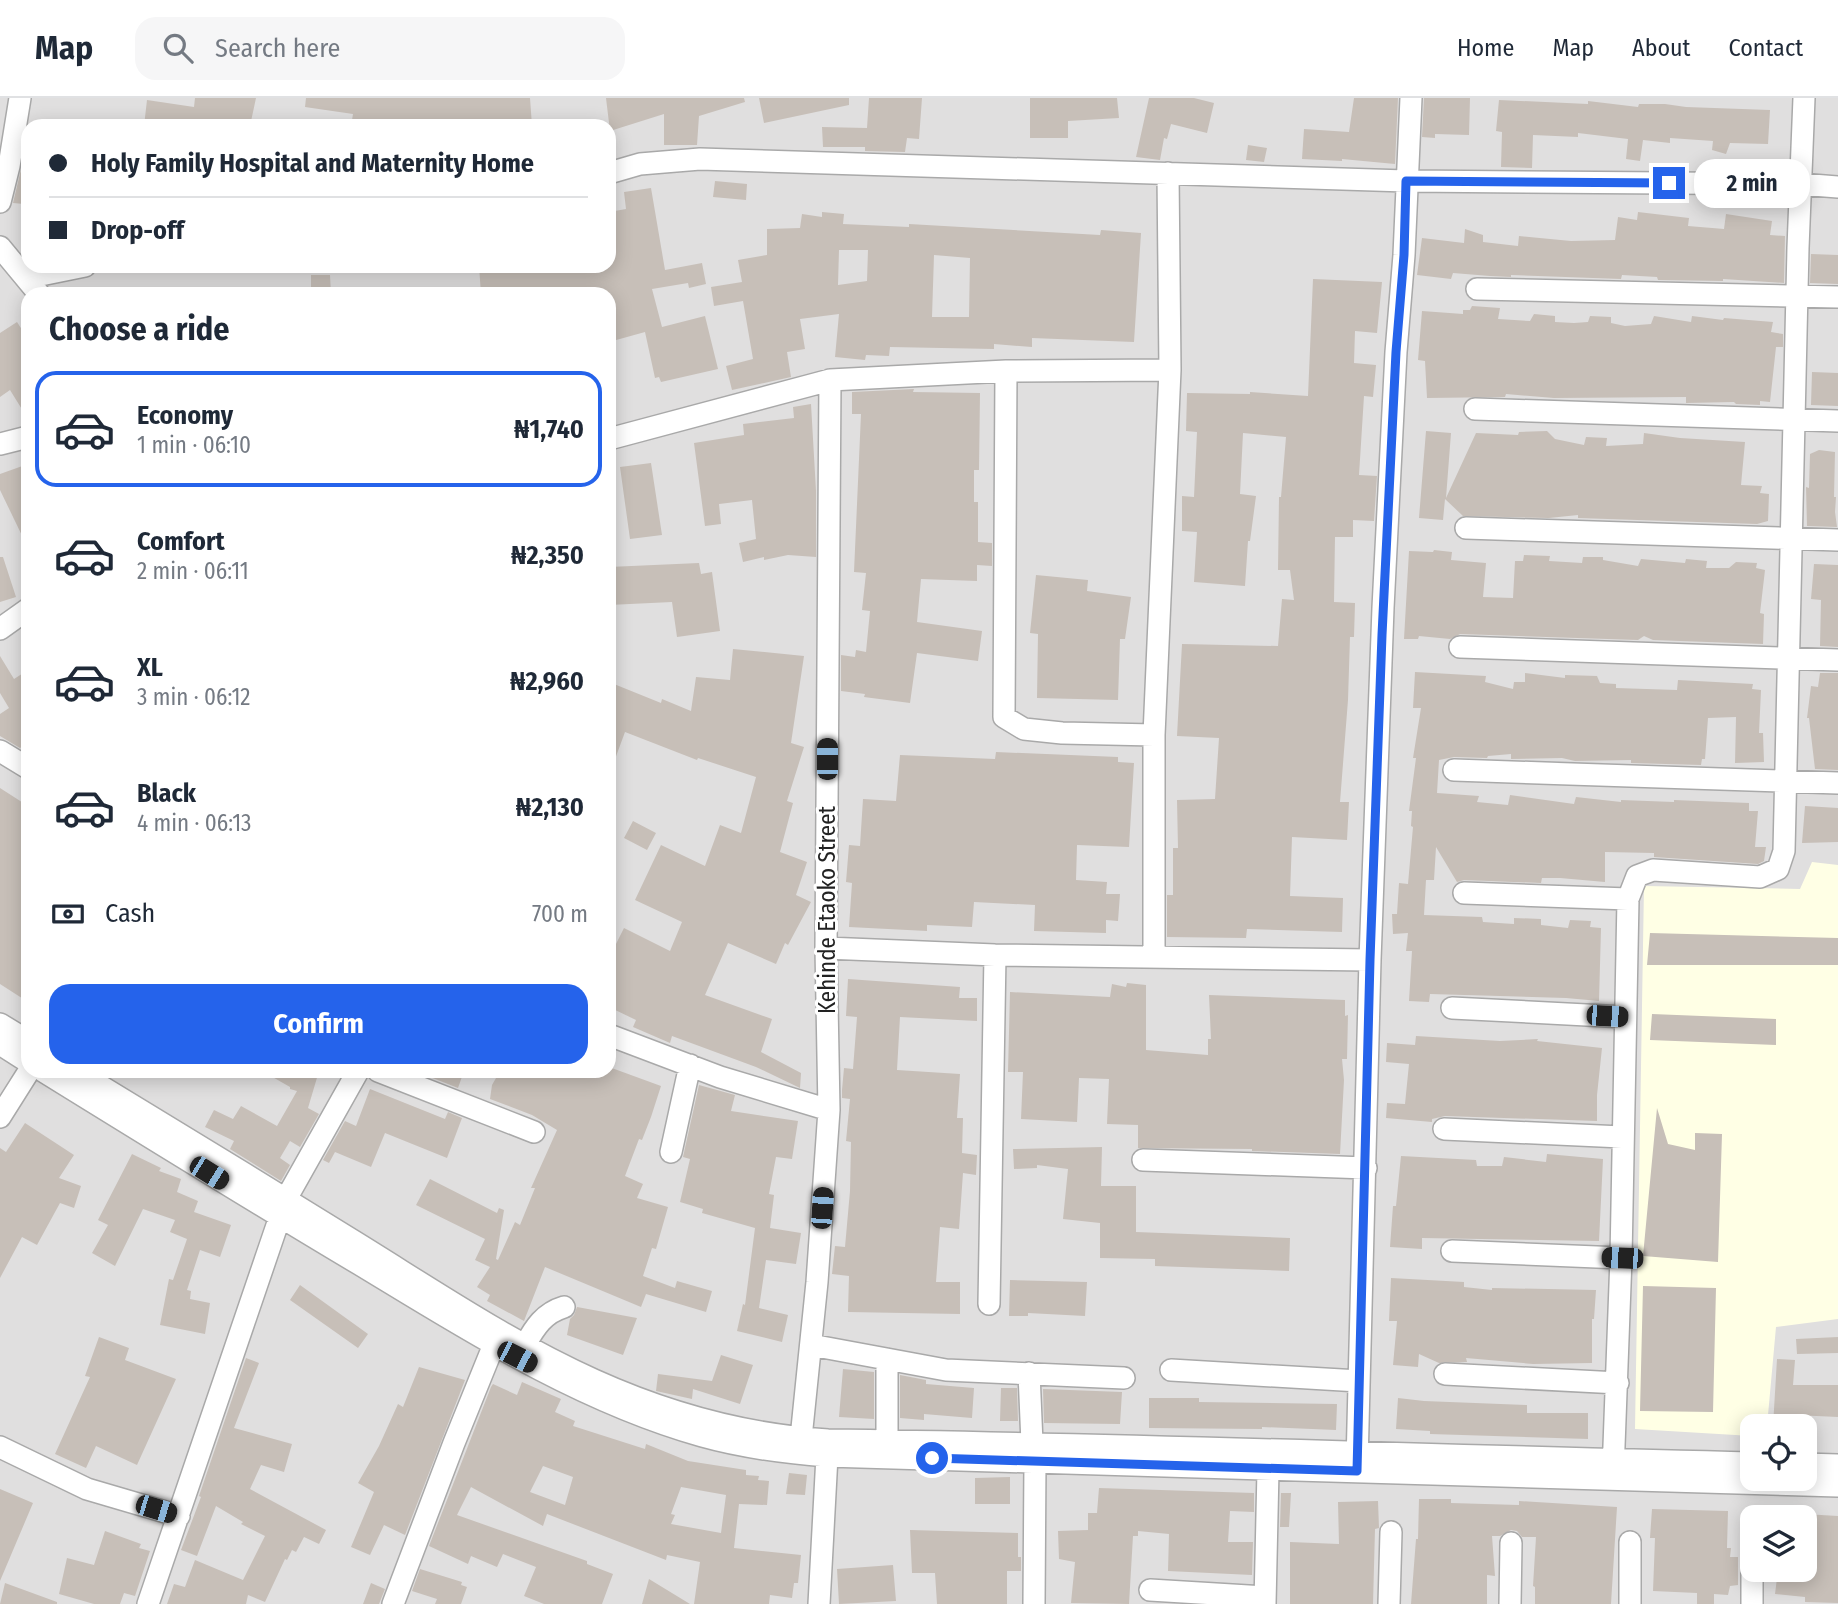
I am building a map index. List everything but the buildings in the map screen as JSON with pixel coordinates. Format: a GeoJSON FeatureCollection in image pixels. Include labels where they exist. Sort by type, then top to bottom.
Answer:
{"type":"FeatureCollection","features":[{"type":"Feature","properties":{"kind":"street"},"geometry":{"type":"LineString","coordinates":[[0,202],[20,98]]}},
{"type":"Feature","properties":{"kind":"street"},"geometry":{"type":"LineString","coordinates":[[1357,1461],[1370,960],[1383,608],[1411,98]]}},
{"type":"Feature","properties":{"kind":"street"},"geometry":{"type":"LineString","coordinates":[[1613,1469],[1622,1258],[1628,899],[1637,876],[1653,870],[1760,877],[1778,869],[1784,851],[1793,420],[1804,98]]}},
{"type":"Feature","properties":{"kind":"street"},"geometry":{"type":"LineString","coordinates":[[616,171],[640,164],[700,159],[1406,181],[1800,184],[1838,187]]}},
{"type":"Feature","properties":{"kind":"street"},"geometry":{"type":"LineString","coordinates":[[1154,957],[1154,735],[1170,370],[1168,173]]}},
{"type":"Feature","properties":{"kind":"street"},"geometry":{"type":"LineString","coordinates":[[0,247],[21,272]]}},
{"type":"Feature","properties":{"kind":"street"},"geometry":{"type":"LineString","coordinates":[[33,286],[67,273]]}},
{"type":"Feature","properties":{"kind":"street"},"geometry":{"type":"LineString","coordinates":[[1477,289],[1838,297]]}},
{"type":"Feature","properties":{"kind":"street"},"geometry":{"type":"LineString","coordinates":[[616,437],[830,380],[1006,371],[1170,370]]}},
{"type":"Feature","properties":{"kind":"street"},"geometry":{"type":"LineString","coordinates":[[1006,371],[1004,717],[1024,729],[1062,733],[1154,735]]}},
{"type":"Feature","properties":{"kind":"street","name":"Kehinde Etaoko Street"},"geometry":{"type":"LineString","coordinates":[[801,1438],[830,1110],[826,948],[830,380]]}},
{"type":"Feature","properties":{"kind":"street"},"geometry":{"type":"LineString","coordinates":[[1475,409],[1838,421]]}},
{"type":"Feature","properties":{"kind":"street"},"geometry":{"type":"LineString","coordinates":[[0,444],[21,439]]}},
{"type":"Feature","properties":{"kind":"street"},"geometry":{"type":"LineString","coordinates":[[1466,528],[1838,540]]}},
{"type":"Feature","properties":{"kind":"street"},"geometry":{"type":"LineString","coordinates":[[0,629],[21,614]]}},
{"type":"Feature","properties":{"kind":"street"},"geometry":{"type":"LineString","coordinates":[[1460,647],[1838,660]]}},
{"type":"Feature","properties":{"kind":"street"},"geometry":{"type":"LineString","coordinates":[[0,751],[21,764]]}},
{"type":"Feature","properties":{"kind":"street"},"geometry":{"type":"LineString","coordinates":[[1454,770],[1838,783]]}},
{"type":"Feature","properties":{"kind":"street"},"geometry":{"type":"LineString","coordinates":[[1464,893],[1628,899]]}},
{"type":"Feature","properties":{"kind":"street"},"geometry":{"type":"LineString","coordinates":[[826,948],[995,955],[1370,960]]}},
{"type":"Feature","properties":{"kind":"street"},"geometry":{"type":"LineString","coordinates":[[989,1304],[995,955]]}},
{"type":"Feature","properties":{"kind":"street"},"geometry":{"type":"LineString","coordinates":[[1452,1008],[1625,1017]]}},
{"type":"Feature","properties":{"kind":"street"},"geometry":{"type":"LineString","coordinates":[[0,1024],[21,1037]]}},
{"type":"Feature","properties":{"kind":"street"},"geometry":{"type":"LineString","coordinates":[[616,1038],[720,1077],[830,1110]]}},
{"type":"Feature","properties":{"kind":"street"},"geometry":{"type":"LineString","coordinates":[[0,1044],[21,1058]]}},
{"type":"Feature","properties":{"kind":"street"},"geometry":{"type":"LineString","coordinates":[[671,1152],[690,1065]]}},
{"type":"Feature","properties":{"kind":"street"},"geometry":{"type":"LineString","coordinates":[[0,1117],[25,1078]]}},
{"type":"Feature","properties":{"kind":"street"},"geometry":{"type":"LineString","coordinates":[[55,1078],[283,1208],[586,1393],[652,1421],[705,1437],[799,1454],[827,1456],[887,1449]]}},
{"type":"Feature","properties":{"kind":"street"},"geometry":{"type":"LineString","coordinates":[[87,1078],[283,1208]]}},
{"type":"Feature","properties":{"kind":"street"},"geometry":{"type":"LineString","coordinates":[[148,1604],[283,1208],[354,1078]]}},
{"type":"Feature","properties":{"kind":"street"},"geometry":{"type":"LineString","coordinates":[[396,1078],[534,1132]]}},
{"type":"Feature","properties":{"kind":"street"},"geometry":{"type":"LineString","coordinates":[[1444,1129],[1622,1137]]}},
{"type":"Feature","properties":{"kind":"street"},"geometry":{"type":"LineString","coordinates":[[1143,1160],[1366,1168]]}},
{"type":"Feature","properties":{"kind":"street"},"geometry":{"type":"LineString","coordinates":[[1452,1251],[1622,1258]]}},
{"type":"Feature","properties":{"kind":"street"},"geometry":{"type":"LineString","coordinates":[[525,1345],[539,1322],[554,1310],[564,1307]]}},
{"type":"Feature","properties":{"kind":"street"},"geometry":{"type":"LineString","coordinates":[[497,1338],[525,1345],[594,1380],[660,1406],[716,1423],[887,1449],[1034,1452],[1269,1451],[1357,1461],[1613,1469],[1838,1486]]}},
{"type":"Feature","properties":{"kind":"street"},"geometry":{"type":"LineString","coordinates":[[393,1604],[449,1455],[497,1338]]}},
{"type":"Feature","properties":{"kind":"street"},"geometry":{"type":"LineString","coordinates":[[811,1345],[946,1370],[1124,1378]]}},
{"type":"Feature","properties":{"kind":"street"},"geometry":{"type":"LineString","coordinates":[[887,1359],[887,1449]]}},
{"type":"Feature","properties":{"kind":"street"},"geometry":{"type":"LineString","coordinates":[[1171,1370],[1359,1381]]}},
{"type":"Feature","properties":{"kind":"street"},"geometry":{"type":"LineString","coordinates":[[1029,1373],[1034,1452],[1034,1604]]}},
{"type":"Feature","properties":{"kind":"street"},"geometry":{"type":"LineString","coordinates":[[1445,1374],[1618,1383]]}},
{"type":"Feature","properties":{"kind":"street"},"geometry":{"type":"LineString","coordinates":[[0,1447],[87,1489],[179,1516]]}},
{"type":"Feature","properties":{"kind":"street"},"geometry":{"type":"LineString","coordinates":[[1034,1452],[1269,1470],[1357,1461]]}},
{"type":"Feature","properties":{"kind":"street"},"geometry":{"type":"LineString","coordinates":[[819,1604],[827,1456]]}},
{"type":"Feature","properties":{"kind":"street"},"geometry":{"type":"LineString","coordinates":[[1613,1469],[1740,1464]]}},
{"type":"Feature","properties":{"kind":"street"},"geometry":{"type":"LineString","coordinates":[[1817,1464],[1838,1465]]}},
{"type":"Feature","properties":{"kind":"street"},"geometry":{"type":"LineString","coordinates":[[1150,1589],[1265,1600],[1269,1470]]}},
{"type":"Feature","properties":{"kind":"street"},"geometry":{"type":"LineString","coordinates":[[1389,1604],[1391,1532]]}},
{"type":"Feature","properties":{"kind":"street"},"geometry":{"type":"LineString","coordinates":[[1630,1542],[1630,1604]]}},
{"type":"Feature","properties":{"kind":"street"},"geometry":{"type":"LineString","coordinates":[[1510,1604],[1511,1543]]}},
{"type":"Feature","properties":{"kind":"street"},"geometry":{"type":"LineString","coordinates":[[1752,1582],[1752,1604]]}},
{"type":"Feature","properties":{"kind":"shaded area"},"geometry":{"type":"Polygon","coordinates":[[[0,98],[1838,98],[1838,1604],[0,1604],[0,98]]]}},
{"type":"Feature","properties":{"kind":"shaded area"},"geometry":{"type":"Polygon","coordinates":[[[1812,862],[1838,865],[1838,1319],[1776,1327],[1768,1414],[1740,1414],[1740,1435],[1635,1429],[1644,886],[1800,889],[1812,862]]]}},
{"type":"Feature","properties":{"kind":"route"},"geometry":{"type":"LineString","coordinates":[[932,1458],[1357,1471],[1370,960],[1382,635],[1406,181],[1669,183]]}}]}
